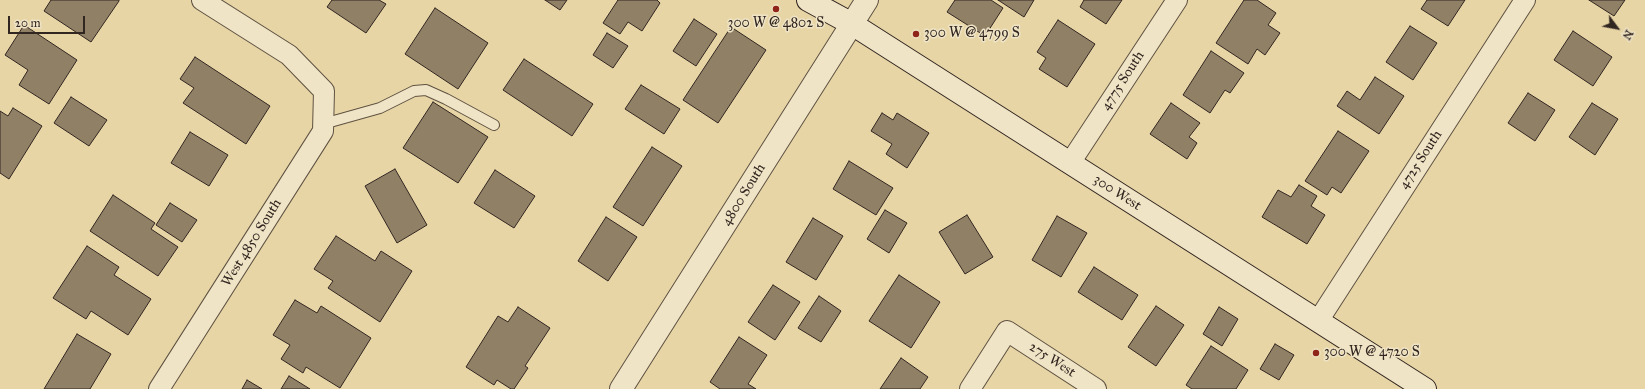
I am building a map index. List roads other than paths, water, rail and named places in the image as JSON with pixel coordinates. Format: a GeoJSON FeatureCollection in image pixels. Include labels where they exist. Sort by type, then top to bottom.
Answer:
{"type":"FeatureCollection","features":[{"type":"Feature","properties":{"kind":"main road","name":"300 West"},"geometry":{"type":"LineString","coordinates":[[808,0],[852,24],[1425,389]]}},
{"type":"Feature","properties":{"kind":"main road","name":"4800 South"},"geometry":{"type":"LineString","coordinates":[[621,389],[867,0]]}},
{"type":"Feature","properties":{"kind":"street","name":"West 4850 South"},"geometry":{"type":"LineString","coordinates":[[159,389],[323,131],[324,91],[289,56],[202,0]]}},
{"type":"Feature","properties":{"kind":"street","name":"4775 South"},"geometry":{"type":"LineString","coordinates":[[1070,163],[1177,0]]}},
{"type":"Feature","properties":{"kind":"street","name":"4725 South"},"geometry":{"type":"LineString","coordinates":[[1318,321],[1524,0]]}},
{"type":"Feature","properties":{"kind":"street","name":"275 West"},"geometry":{"type":"LineString","coordinates":[[970,389],[1007,331],[1096,389]]}},
{"type":"Feature","properties":{"kind":"lane"},"geometry":{"type":"LineString","coordinates":[[323,124],[380,108],[414,91],[426,90],[446,98],[494,125]]}},
{"type":"Feature","properties":{"kind":"place","name":"300 W @ 4802 S"},"geometry":{"type":"Point","coordinates":[776,9]}},
{"type":"Feature","properties":{"kind":"place","name":"300 W @ 4799 S"},"geometry":{"type":"Point","coordinates":[916,34]}},
{"type":"Feature","properties":{"kind":"place","name":"300 W @ 4720 S"},"geometry":{"type":"Point","coordinates":[1316,353]}}]}
